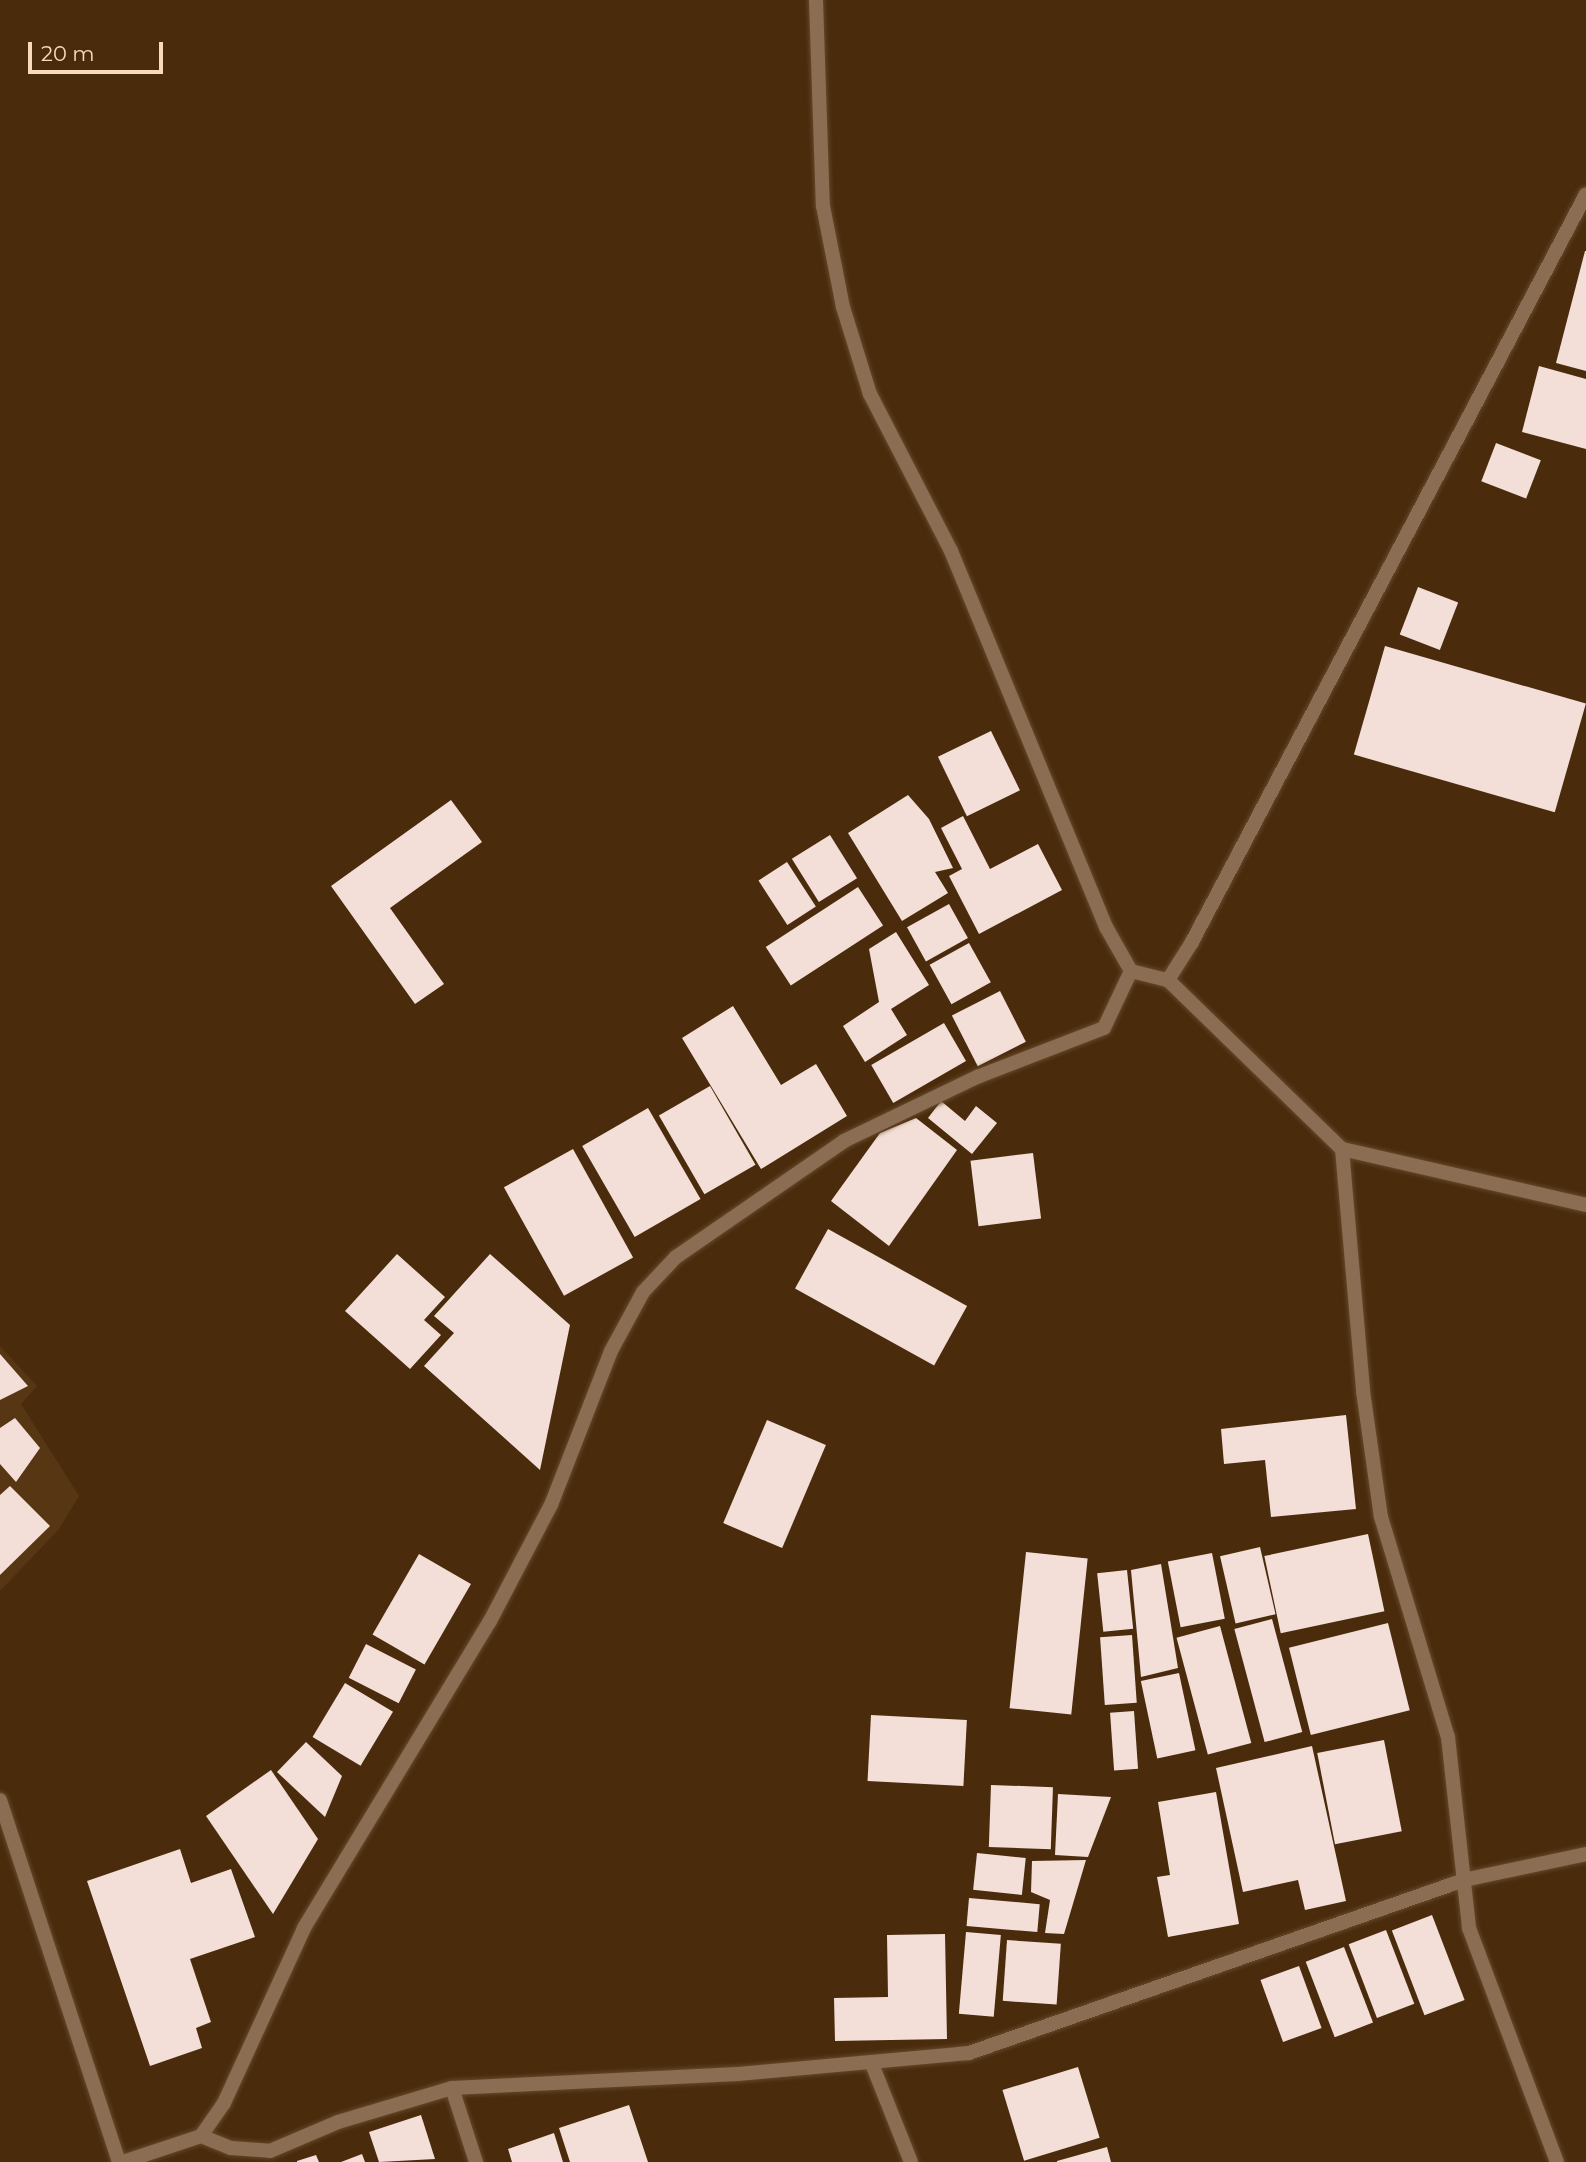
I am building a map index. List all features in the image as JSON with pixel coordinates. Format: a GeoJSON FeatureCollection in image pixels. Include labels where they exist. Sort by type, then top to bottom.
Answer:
{"type":"FeatureCollection","features":[{"type":"Feature","properties":{"kind":"street"},"geometry":{"type":"LineString","coordinates":[[816,0],[823,206],[843,306],[870,394],[951,551],[1100,914],[1131,971],[1168,980],[1342,1149],[1586,1205]]}},
{"type":"Feature","properties":{"kind":"street"},"geometry":{"type":"LineString","coordinates":[[1168,980],[1586,194]]}},
{"type":"Feature","properties":{"kind":"street"},"geometry":{"type":"LineString","coordinates":[[0,1800],[121,2162],[201,2136],[224,2103],[304,1928],[490,1621],[551,1506],[611,1351],[643,1293],[676,1257],[844,1141],[977,1077],[1104,1028],[1131,971]]}},
{"type":"Feature","properties":{"kind":"street"},"geometry":{"type":"LineString","coordinates":[[1342,1149],[1363,1391],[1381,1517],[1448,1737],[1469,1928],[1557,2162]]}},
{"type":"Feature","properties":{"kind":"street"},"geometry":{"type":"LineString","coordinates":[[201,2136],[231,2148],[270,2151],[338,2122],[452,2088],[872,2064],[969,2053],[1464,1880],[1586,1854]]}},
{"type":"Feature","properties":{"kind":"street"},"geometry":{"type":"LineString","coordinates":[[872,2064],[911,2162]]}},
{"type":"Feature","properties":{"kind":"street"},"geometry":{"type":"LineString","coordinates":[[452,2088],[476,2162]]}},
{"type":"Feature","properties":{"kind":"shaded area"},"geometry":{"type":"Polygon","coordinates":[[[0,1346],[37,1386],[21,1404],[79,1496],[59,1529],[0,1591],[0,1346]]]}},
{"type":"Feature","properties":{"kind":"building"},"geometry":{"type":"Polygon","coordinates":[[[1586,251],[1586,371],[1556,363],[1586,251]]]}},
{"type":"Feature","properties":{"kind":"building"},"geometry":{"type":"Polygon","coordinates":[[[1539,366],[1586,379],[1586,449],[1522,432],[1539,366]]]}},
{"type":"Feature","properties":{"kind":"building"},"geometry":{"type":"Polygon","coordinates":[[[1496,443],[1541,460],[1526,498],[1481,481],[1496,443]]]}},
{"type":"Feature","properties":{"kind":"building"},"geometry":{"type":"Polygon","coordinates":[[[1418,587],[1458,602],[1440,650],[1400,635],[1418,587]]]}},
{"type":"Feature","properties":{"kind":"building"},"geometry":{"type":"Polygon","coordinates":[[[1385,646],[1586,704],[1555,812],[1354,755],[1385,646]]]}},
{"type":"Feature","properties":{"kind":"building"},"geometry":{"type":"Polygon","coordinates":[[[991,731],[1020,790],[967,816],[938,757],[991,731]]]}},
{"type":"Feature","properties":{"kind":"building"},"geometry":{"type":"Polygon","coordinates":[[[908,795],[929,819],[953,868],[935,872],[948,893],[902,921],[848,833],[908,795]]]}},
{"type":"Feature","properties":{"kind":"building"},"geometry":{"type":"Polygon","coordinates":[[[451,800],[482,842],[390,908],[444,984],[415,1004],[331,886],[451,800]]]}},
{"type":"Feature","properties":{"kind":"building"},"geometry":{"type":"Polygon","coordinates":[[[963,816],[990,869],[1038,844],[1062,890],[979,934],[949,876],[962,869],[941,828],[963,816]]]}},
{"type":"Feature","properties":{"kind":"building"},"geometry":{"type":"Polygon","coordinates":[[[830,835],[857,878],[819,902],[792,859],[830,835]]]}},
{"type":"Feature","properties":{"kind":"building"},"geometry":{"type":"Polygon","coordinates":[[[787,862],[816,906],[787,925],[758,881],[787,862]]]}},
{"type":"Feature","properties":{"kind":"building"},"geometry":{"type":"Polygon","coordinates":[[[858,887],[883,926],[791,985],[766,947],[858,887]]]}},
{"type":"Feature","properties":{"kind":"building"},"geometry":{"type":"Polygon","coordinates":[[[949,904],[968,938],[926,961],[907,927],[949,904]]]}},
{"type":"Feature","properties":{"kind":"building"},"geometry":{"type":"Polygon","coordinates":[[[896,932],[929,985],[891,1009],[907,1035],[865,1062],[843,1026],[879,1002],[869,949],[896,932]]]}},
{"type":"Feature","properties":{"kind":"building"},"geometry":{"type":"Polygon","coordinates":[[[969,943],[991,982],[951,1004],[930,965],[969,943]]]}},
{"type":"Feature","properties":{"kind":"building"},"geometry":{"type":"Polygon","coordinates":[[[1000,991],[1026,1042],[978,1066],[952,1016],[1000,991]]]}},
{"type":"Feature","properties":{"kind":"building"},"geometry":{"type":"Polygon","coordinates":[[[733,1006],[781,1085],[816,1064],[847,1116],[761,1169],[682,1038],[733,1006]]]}},
{"type":"Feature","properties":{"kind":"building"},"geometry":{"type":"Polygon","coordinates":[[[944,1023],[966,1061],[893,1103],[871,1065],[944,1023]]]}},
{"type":"Feature","properties":{"kind":"building"},"geometry":{"type":"Polygon","coordinates":[[[710,1086],[756,1165],[704,1194],[659,1116],[710,1086]]]}},
{"type":"Feature","properties":{"kind":"building"},"geometry":{"type":"Polygon","coordinates":[[[941,1101],[965,1121],[976,1106],[997,1123],[972,1154],[928,1118],[941,1101]]]}},
{"type":"Feature","properties":{"kind":"building"},"geometry":{"type":"Polygon","coordinates":[[[648,1108],[700,1199],[635,1237],[582,1146],[648,1108]]]}},
{"type":"Feature","properties":{"kind":"building"},"geometry":{"type":"Polygon","coordinates":[[[916,1118],[957,1150],[889,1246],[831,1201],[880,1133],[916,1118]]]}},
{"type":"Feature","properties":{"kind":"building"},"geometry":{"type":"Polygon","coordinates":[[[573,1149],[633,1257],[564,1296],[504,1187],[573,1149]]]}},
{"type":"Feature","properties":{"kind":"building"},"geometry":{"type":"Polygon","coordinates":[[[1033,1153],[1041,1219],[979,1226],[970,1161],[1033,1153]]]}},
{"type":"Feature","properties":{"kind":"building"},"geometry":{"type":"Polygon","coordinates":[[[828,1229],[967,1306],[934,1366],[795,1288],[828,1229]]]}},
{"type":"Feature","properties":{"kind":"building"},"geometry":{"type":"Polygon","coordinates":[[[397,1254],[445,1297],[424,1320],[441,1335],[410,1369],[345,1311],[397,1254]]]}},
{"type":"Feature","properties":{"kind":"building"},"geometry":{"type":"Polygon","coordinates":[[[490,1254],[570,1325],[540,1470],[424,1366],[454,1333],[434,1316],[490,1254]]]}},
{"type":"Feature","properties":{"kind":"building"},"geometry":{"type":"Polygon","coordinates":[[[0,1354],[28,1386],[0,1400],[0,1354]]]}},
{"type":"Feature","properties":{"kind":"building"},"geometry":{"type":"Polygon","coordinates":[[[1346,1415],[1356,1509],[1271,1517],[1265,1460],[1224,1464],[1221,1429],[1346,1415]]]}},
{"type":"Feature","properties":{"kind":"building"},"geometry":{"type":"Polygon","coordinates":[[[15,1418],[40,1448],[16,1482],[0,1464],[0,1428],[15,1418]]]}},
{"type":"Feature","properties":{"kind":"building"},"geometry":{"type":"Polygon","coordinates":[[[767,1420],[826,1445],[782,1548],[723,1523],[767,1420]]]}},
{"type":"Feature","properties":{"kind":"building"},"geometry":{"type":"Polygon","coordinates":[[[10,1486],[50,1526],[0,1575],[0,1495],[10,1486]]]}},
{"type":"Feature","properties":{"kind":"building"},"geometry":{"type":"Polygon","coordinates":[[[1368,1534],[1384,1611],[1281,1633],[1264,1556],[1368,1534]]]}},
{"type":"Feature","properties":{"kind":"building"},"geometry":{"type":"Polygon","coordinates":[[[1260,1547],[1276,1614],[1236,1623],[1220,1556],[1260,1547]]]}},
{"type":"Feature","properties":{"kind":"building"},"geometry":{"type":"Polygon","coordinates":[[[1026,1552],[1088,1558],[1071,1715],[1010,1708],[1026,1552]]]}},
{"type":"Feature","properties":{"kind":"building"},"geometry":{"type":"Polygon","coordinates":[[[1212,1553],[1225,1619],[1181,1627],[1168,1562],[1212,1553]]]}},
{"type":"Feature","properties":{"kind":"building"},"geometry":{"type":"Polygon","coordinates":[[[419,1554],[471,1584],[424,1665],[372,1635],[419,1554]]]}},
{"type":"Feature","properties":{"kind":"building"},"geometry":{"type":"Polygon","coordinates":[[[1161,1564],[1178,1668],[1141,1677],[1131,1570],[1161,1564]]]}},
{"type":"Feature","properties":{"kind":"building"},"geometry":{"type":"Polygon","coordinates":[[[1127,1570],[1133,1629],[1103,1632],[1097,1573],[1127,1570]]]}},
{"type":"Feature","properties":{"kind":"building"},"geometry":{"type":"Polygon","coordinates":[[[1272,1619],[1302,1732],[1265,1742],[1234,1629],[1272,1619]]]}},
{"type":"Feature","properties":{"kind":"building"},"geometry":{"type":"Polygon","coordinates":[[[1388,1623],[1410,1710],[1311,1735],[1289,1648],[1388,1623]]]}},
{"type":"Feature","properties":{"kind":"building"},"geometry":{"type":"Polygon","coordinates":[[[1220,1626],[1251,1743],[1208,1755],[1177,1638],[1220,1626]]]}},
{"type":"Feature","properties":{"kind":"building"},"geometry":{"type":"Polygon","coordinates":[[[1132,1635],[1137,1703],[1105,1705],[1100,1637],[1132,1635]]]}},
{"type":"Feature","properties":{"kind":"building"},"geometry":{"type":"Polygon","coordinates":[[[366,1644],[416,1669],[399,1703],[349,1678],[366,1644]]]}},
{"type":"Feature","properties":{"kind":"building"},"geometry":{"type":"Polygon","coordinates":[[[1179,1673],[1195,1750],[1157,1758],[1141,1681],[1179,1673]]]}},
{"type":"Feature","properties":{"kind":"building"},"geometry":{"type":"Polygon","coordinates":[[[345,1683],[393,1712],[361,1766],[313,1737],[345,1683]]]}},
{"type":"Feature","properties":{"kind":"building"},"geometry":{"type":"Polygon","coordinates":[[[1134,1711],[1138,1769],[1114,1771],[1110,1713],[1134,1711]]]}},
{"type":"Feature","properties":{"kind":"building"},"geometry":{"type":"Polygon","coordinates":[[[871,1715],[967,1720],[963,1786],[868,1781],[871,1715]]]}},
{"type":"Feature","properties":{"kind":"building"},"geometry":{"type":"Polygon","coordinates":[[[1384,1740],[1402,1831],[1335,1844],[1317,1753],[1384,1740]]]}},
{"type":"Feature","properties":{"kind":"building"},"geometry":{"type":"Polygon","coordinates":[[[306,1742],[342,1776],[325,1817],[277,1772],[306,1742]]]}},
{"type":"Feature","properties":{"kind":"building"},"geometry":{"type":"Polygon","coordinates":[[[1312,1746],[1346,1901],[1305,1910],[1298,1880],[1243,1892],[1216,1768],[1312,1746]]]}},
{"type":"Feature","properties":{"kind":"building"},"geometry":{"type":"Polygon","coordinates":[[[271,1770],[318,1839],[273,1914],[206,1816],[271,1770]]]}},
{"type":"Feature","properties":{"kind":"building"},"geometry":{"type":"Polygon","coordinates":[[[991,1785],[1053,1787],[1051,1849],[989,1847],[991,1785]]]}},
{"type":"Feature","properties":{"kind":"building"},"geometry":{"type":"Polygon","coordinates":[[[1216,1792],[1239,1924],[1168,1937],[1157,1877],[1170,1875],[1158,1802],[1216,1792]]]}},
{"type":"Feature","properties":{"kind":"building"},"geometry":{"type":"Polygon","coordinates":[[[1058,1794],[1111,1797],[1088,1857],[1055,1855],[1058,1794]]]}},
{"type":"Feature","properties":{"kind":"building"},"geometry":{"type":"Polygon","coordinates":[[[180,1849],[191,1883],[231,1869],[255,1937],[190,1959],[211,2022],[196,2028],[202,2048],[150,2066],[87,1881],[180,1849]]]}},
{"type":"Feature","properties":{"kind":"building"},"geometry":{"type":"Polygon","coordinates":[[[977,1853],[1026,1858],[1022,1895],[973,1890],[977,1853]]]}},
{"type":"Feature","properties":{"kind":"building"},"geometry":{"type":"Polygon","coordinates":[[[1086,1860],[1064,1934],[1045,1933],[1050,1900],[1031,1892],[1032,1861],[1086,1860]]]}},
{"type":"Feature","properties":{"kind":"building"},"geometry":{"type":"Polygon","coordinates":[[[969,1898],[1040,1904],[1037,1932],[967,1926],[969,1898]]]}},
{"type":"Feature","properties":{"kind":"building"},"geometry":{"type":"Polygon","coordinates":[[[1432,1915],[1465,2000],[1424,2015],[1392,1930],[1432,1915]]]}},
{"type":"Feature","properties":{"kind":"building"},"geometry":{"type":"Polygon","coordinates":[[[1386,1930],[1414,2004],[1377,2018],[1349,1944],[1386,1930]]]}},
{"type":"Feature","properties":{"kind":"building"},"geometry":{"type":"Polygon","coordinates":[[[966,1932],[1001,1935],[994,2017],[959,2014],[966,1932]]]}},
{"type":"Feature","properties":{"kind":"building"},"geometry":{"type":"Polygon","coordinates":[[[945,1934],[947,2039],[835,2041],[834,1998],[888,1997],[887,1935],[945,1934]]]}},
{"type":"Feature","properties":{"kind":"building"},"geometry":{"type":"Polygon","coordinates":[[[1007,1940],[1061,1944],[1057,2005],[1003,2001],[1007,1940]]]}},
{"type":"Feature","properties":{"kind":"building"},"geometry":{"type":"Polygon","coordinates":[[[1344,1947],[1373,2023],[1335,2037],[1306,1962],[1344,1947]]]}},
{"type":"Feature","properties":{"kind":"building"},"geometry":{"type":"Polygon","coordinates":[[[1299,1966],[1322,2028],[1283,2042],[1260,1980],[1299,1966]]]}},
{"type":"Feature","properties":{"kind":"building"},"geometry":{"type":"Polygon","coordinates":[[[1078,2067],[1100,2138],[1024,2161],[1002,2090],[1078,2067]]]}},
{"type":"Feature","properties":{"kind":"building"},"geometry":{"type":"Polygon","coordinates":[[[629,2105],[648,2162],[570,2162],[559,2128],[629,2105]]]}},
{"type":"Feature","properties":{"kind":"building"},"geometry":{"type":"Polygon","coordinates":[[[421,2115],[435,2159],[379,2162],[369,2132],[421,2115]]]}},
{"type":"Feature","properties":{"kind":"building"},"geometry":{"type":"Polygon","coordinates":[[[554,2133],[563,2162],[512,2162],[508,2149],[554,2133]]]}},
{"type":"Feature","properties":{"kind":"building"},"geometry":{"type":"Polygon","coordinates":[[[1107,2147],[1111,2162],[1057,2162],[1057,2161],[1107,2147]]]}},
{"type":"Feature","properties":{"kind":"building"},"geometry":{"type":"Polygon","coordinates":[[[362,2154],[365,2162],[341,2162],[362,2154]]]}},
{"type":"Feature","properties":{"kind":"building"},"geometry":{"type":"Polygon","coordinates":[[[316,2155],[319,2162],[297,2162],[297,2161],[316,2155]]]}}]}
